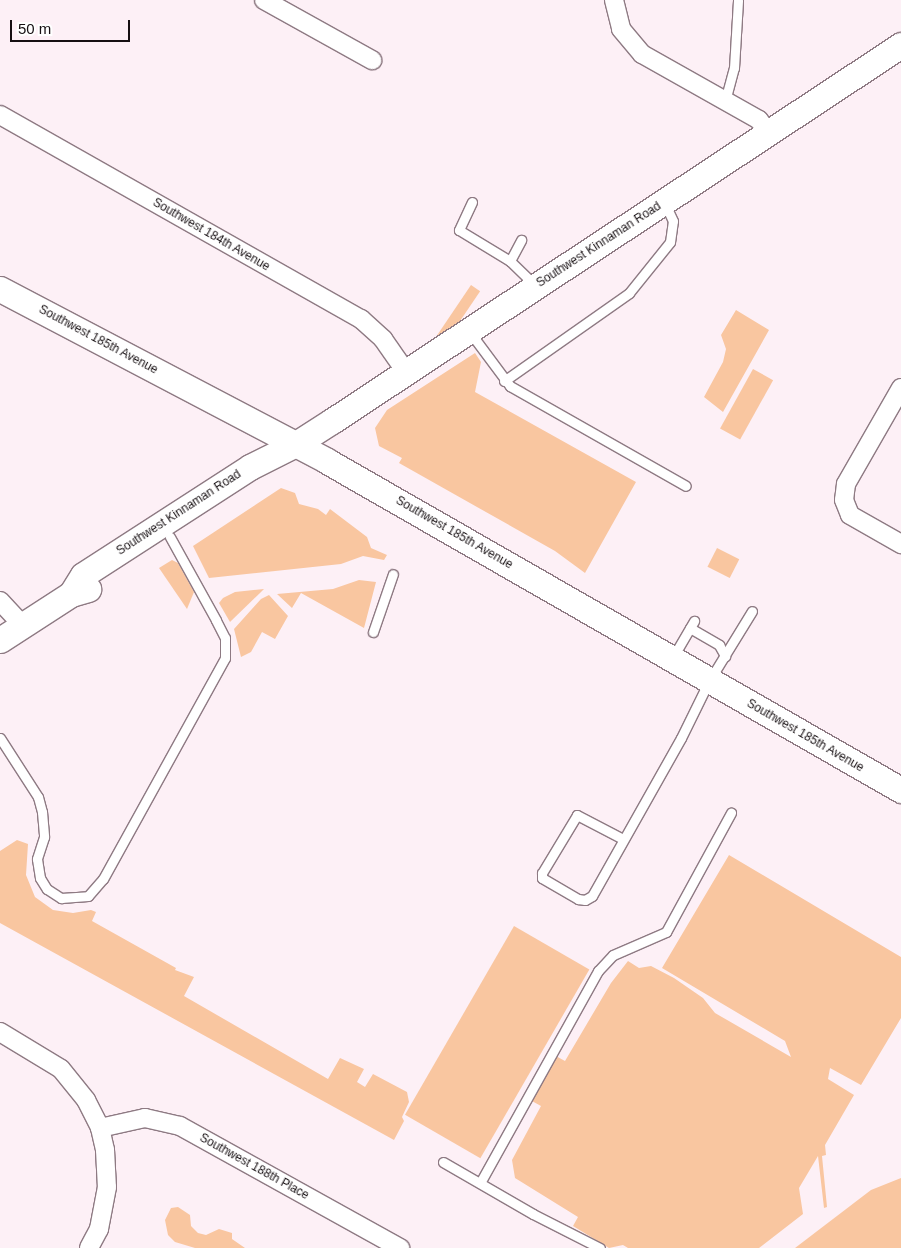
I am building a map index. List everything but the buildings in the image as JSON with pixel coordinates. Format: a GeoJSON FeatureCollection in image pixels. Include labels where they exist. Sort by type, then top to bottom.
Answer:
{"type":"FeatureCollection","features":[{"type":"Feature","properties":{"kind":"main road","name":"Southwest Kinnaman Road"},"geometry":{"type":"LineString","coordinates":[[71,594],[83,575],[250,467],[296,444],[664,202],[767,131],[901,45]]}},
{"type":"Feature","properties":{"kind":"main road","name":"Southwest 185th Avenue"},"geometry":{"type":"LineString","coordinates":[[0,289],[296,444],[901,790]]}},
{"type":"Feature","properties":{"kind":"main road","name":"Southwest Kinnaman Road"},"geometry":{"type":"LineString","coordinates":[[0,640],[71,594],[93,588],[268,474],[296,444]]}},
{"type":"Feature","properties":{"kind":"street"},"geometry":{"type":"LineString","coordinates":[[264,0],[372,60]]}},
{"type":"Feature","properties":{"kind":"street"},"geometry":{"type":"LineString","coordinates":[[614,0],[621,29],[642,54],[759,120],[767,131]]}},
{"type":"Feature","properties":{"kind":"street","name":"Southwest 184th Avenue"},"geometry":{"type":"LineString","coordinates":[[0,115],[361,319],[383,339],[406,372]]}},
{"type":"Feature","properties":{"kind":"street"},"geometry":{"type":"LineString","coordinates":[[901,388],[846,484],[844,500],[850,515],[901,544]]}},
{"type":"Feature","properties":{"kind":"street"},"geometry":{"type":"LineString","coordinates":[[0,601],[22,625]]}},
{"type":"Feature","properties":{"kind":"street"},"geometry":{"type":"LineString","coordinates":[[0,1032],[61,1069],[86,1100],[100,1128],[105,1150],[107,1187],[98,1229],[89,1248]]}},
{"type":"Feature","properties":{"kind":"street","name":"Southwest 188th Place"},"geometry":{"type":"LineString","coordinates":[[100,1128],[145,1118],[180,1126],[400,1248]]}},
{"type":"Feature","properties":{"kind":"lane"},"geometry":{"type":"LineString","coordinates":[[725,101],[734,68],[738,0]]}},
{"type":"Feature","properties":{"kind":"lane"},"geometry":{"type":"LineString","coordinates":[[472,202],[459,230],[510,261],[536,286]]}},
{"type":"Feature","properties":{"kind":"lane"},"geometry":{"type":"LineString","coordinates":[[504,380],[629,293],[670,242],[672,221],[664,202]]}},
{"type":"Feature","properties":{"kind":"lane"},"geometry":{"type":"LineString","coordinates":[[510,261],[521,240]]}},
{"type":"Feature","properties":{"kind":"lane"},"geometry":{"type":"LineString","coordinates":[[469,330],[504,380],[517,391],[686,486]]}},
{"type":"Feature","properties":{"kind":"lane"},"geometry":{"type":"LineString","coordinates":[[0,738],[38,797],[44,842],[38,867],[47,889],[61,898],[72,899],[88,896],[96,890],[226,658],[224,638],[216,620],[170,537]]}},
{"type":"Feature","properties":{"kind":"lane"},"geometry":{"type":"LineString","coordinates":[[373,632],[393,574]]}},
{"type":"Feature","properties":{"kind":"lane"},"geometry":{"type":"LineString","coordinates":[[623,839],[578,815],[544,869],[542,878],[578,900],[585,900],[592,896],[709,681],[752,611]]}},
{"type":"Feature","properties":{"kind":"lane"},"geometry":{"type":"LineString","coordinates":[[672,659],[692,624],[719,645],[725,656]]}},
{"type":"Feature","properties":{"kind":"lane"},"geometry":{"type":"LineString","coordinates":[[480,1183],[598,971],[613,955],[666,932],[731,813]]}},
{"type":"Feature","properties":{"kind":"lane"},"geometry":{"type":"LineString","coordinates":[[443,1162],[600,1248]]}},
{"type":"Feature","properties":{"kind":"shaded area"},"geometry":{"type":"Polygon","coordinates":[[[471,285],[480,291],[433,362],[423,355],[471,285]]]}},
{"type":"Feature","properties":{"kind":"shaded area"},"geometry":{"type":"Polygon","coordinates":[[[736,310],[769,330],[723,412],[704,397],[723,362],[726,349],[721,335],[736,310]]]}},
{"type":"Feature","properties":{"kind":"shaded area"},"geometry":{"type":"Polygon","coordinates":[[[475,353],[481,362],[475,392],[636,482],[585,573],[555,551],[399,463],[402,458],[379,446],[375,428],[387,410],[475,353]]]}},
{"type":"Feature","properties":{"kind":"shaded area"},"geometry":{"type":"Polygon","coordinates":[[[753,369],[773,380],[740,440],[720,428],[753,369]]]}},
{"type":"Feature","properties":{"kind":"shaded area"},"geometry":{"type":"Polygon","coordinates":[[[281,488],[295,493],[299,504],[318,509],[326,515],[330,509],[367,537],[371,548],[387,555],[384,560],[363,556],[341,564],[209,578],[193,546],[281,488]]]}},
{"type":"Feature","properties":{"kind":"shaded area"},"geometry":{"type":"Polygon","coordinates":[[[717,548],[739,559],[730,578],[707,567],[717,548]]]}},
{"type":"Feature","properties":{"kind":"shaded area"},"geometry":{"type":"Polygon","coordinates":[[[172,560],[178,563],[194,592],[187,609],[159,568],[172,560]]]}},
{"type":"Feature","properties":{"kind":"shaded area"},"geometry":{"type":"Polygon","coordinates":[[[359,580],[376,582],[364,628],[301,593],[292,608],[277,594],[333,589],[359,580]]]}},
{"type":"Feature","properties":{"kind":"shaded area"},"geometry":{"type":"Polygon","coordinates":[[[264,589],[230,622],[219,603],[223,598],[235,592],[264,589]]]}},
{"type":"Feature","properties":{"kind":"shaded area"},"geometry":{"type":"Polygon","coordinates":[[[269,595],[288,616],[275,639],[262,632],[251,652],[241,657],[234,629],[261,599],[269,595]]]}},
{"type":"Feature","properties":{"kind":"shaded area"},"geometry":{"type":"Polygon","coordinates":[[[17,840],[28,844],[26,875],[35,897],[53,910],[73,913],[91,910],[96,912],[92,921],[176,968],[175,970],[194,977],[184,996],[328,1079],[340,1058],[364,1069],[357,1082],[365,1087],[373,1074],[407,1092],[409,1102],[402,1117],[404,1121],[394,1140],[0,923],[0,851],[17,840]]]}},
{"type":"Feature","properties":{"kind":"shaded area"},"geometry":{"type":"Polygon","coordinates":[[[729,855],[901,957],[901,1018],[861,1085],[830,1068],[828,1079],[854,1095],[825,1145],[826,1155],[822,1156],[827,1207],[824,1208],[818,1156],[799,1188],[803,1214],[759,1248],[628,1248],[623,1245],[609,1248],[573,1226],[578,1217],[515,1178],[512,1160],[541,1106],[530,1100],[554,1055],[565,1061],[611,983],[628,961],[639,968],[651,966],[674,978],[703,998],[715,1013],[791,1057],[785,1041],[662,968],[729,855]]]}},
{"type":"Feature","properties":{"kind":"shaded area"},"geometry":{"type":"Polygon","coordinates":[[[514,926],[589,969],[480,1158],[405,1115],[514,926]]]}},
{"type":"Feature","properties":{"kind":"shaded area"},"geometry":{"type":"Polygon","coordinates":[[[901,1178],[901,1248],[795,1248],[871,1190],[901,1178]]]}},
{"type":"Feature","properties":{"kind":"shaded area"},"geometry":{"type":"Polygon","coordinates":[[[178,1207],[190,1215],[191,1226],[198,1233],[206,1235],[219,1229],[232,1233],[232,1239],[245,1248],[195,1248],[175,1242],[168,1235],[165,1220],[171,1208],[178,1207]]]}}]}
